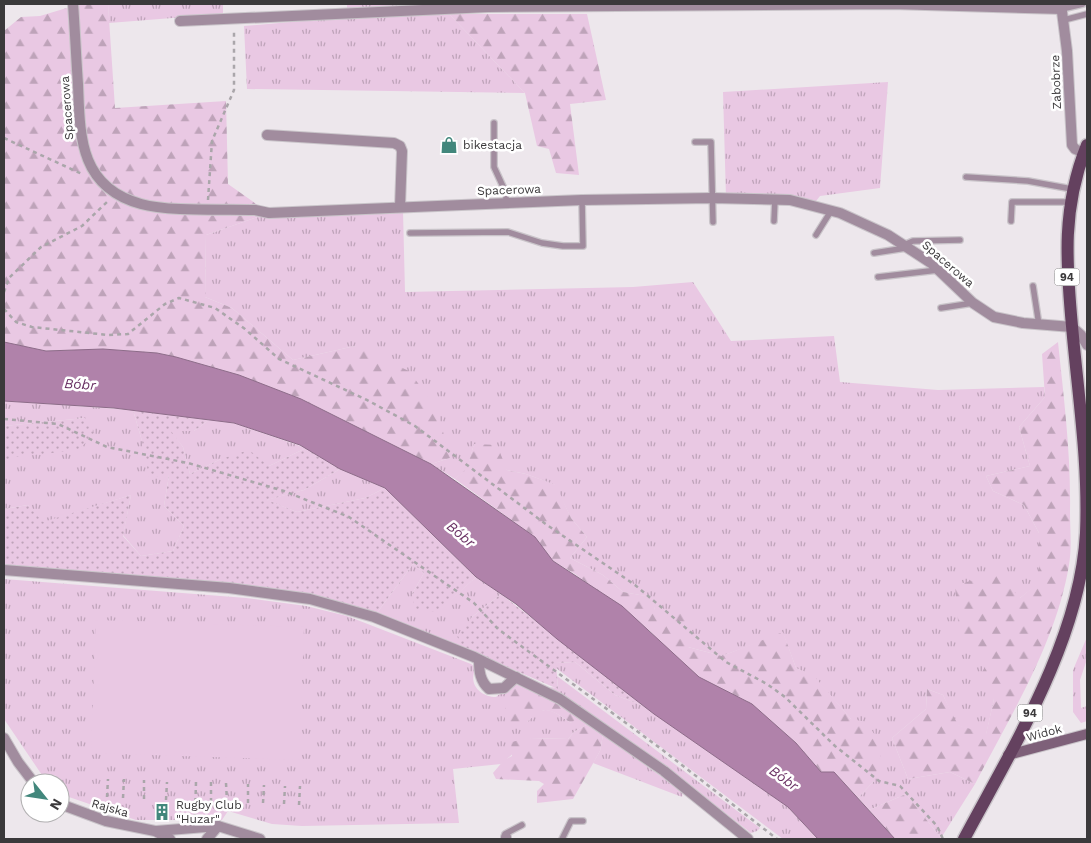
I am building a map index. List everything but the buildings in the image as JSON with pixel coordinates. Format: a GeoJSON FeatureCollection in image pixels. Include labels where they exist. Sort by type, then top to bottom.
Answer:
{"type":"FeatureCollection","features":[{"type":"Feature","properties":{"kind":"main road","name":"94"},"geometry":{"type":"LineString","coordinates":[[964,839],[1051,669],[1066,632],[1082,570],[1086,502],[1085,442],[1072,326],[1066,241],[1072,189],[1086,149]]}},
{"type":"Feature","properties":{"kind":"main road","name":"Widok"},"geometry":{"type":"LineString","coordinates":[[1008,755],[1087,734]]}},
{"type":"Feature","properties":{"kind":"street","name":"Spacerowa"},"geometry":{"type":"LineString","coordinates":[[73,4],[80,137],[83,149],[96,174],[116,192],[140,204],[255,210],[269,213],[582,200],[712,198],[790,200],[831,211],[872,227],[907,246],[938,270],[973,303],[994,317],[1007,321],[1039,325],[1072,326]]}},
{"type":"Feature","properties":{"kind":"street"},"geometry":{"type":"LineString","coordinates":[[180,21],[498,7],[892,4],[1062,6]]}},
{"type":"Feature","properties":{"kind":"street","name":"Zabobrze"},"geometry":{"type":"LineString","coordinates":[[1062,6],[1072,145],[1075,149],[1086,149]]}},
{"type":"Feature","properties":{"kind":"street"},"geometry":{"type":"LineString","coordinates":[[267,135],[394,143],[400,146],[402,151],[400,207]]}},
{"type":"Feature","properties":{"kind":"street"},"geometry":{"type":"LineString","coordinates":[[1072,326],[1087,345]]}},
{"type":"Feature","properties":{"kind":"street"},"geometry":{"type":"LineString","coordinates":[[4,570],[229,588],[310,599],[374,617],[516,676],[560,699],[664,771],[748,839]]}},
{"type":"Feature","properties":{"kind":"street"},"geometry":{"type":"LineString","coordinates":[[479,660],[479,672],[484,685],[489,689],[504,688],[516,676]]}},
{"type":"Feature","properties":{"kind":"street"},"geometry":{"type":"LineString","coordinates":[[4,738],[26,773]]}},
{"type":"Feature","properties":{"kind":"street","name":"Rajska"},"geometry":{"type":"LineString","coordinates":[[70,808],[106,822],[155,831],[218,826]]}},
{"type":"Feature","properties":{"kind":"street"},"geometry":{"type":"LineString","coordinates":[[207,839],[218,826],[260,839]]}},
{"type":"Feature","properties":{"kind":"street","name":"Rajska"},"geometry":{"type":"LineString","coordinates":[[155,831],[170,839]]}},
{"type":"Feature","properties":{"kind":"lane"},"geometry":{"type":"LineString","coordinates":[[1062,6],[1083,4]]}},
{"type":"Feature","properties":{"kind":"lane"},"geometry":{"type":"LineString","coordinates":[[1064,20],[1087,14]]}},
{"type":"Feature","properties":{"kind":"lane"},"geometry":{"type":"LineString","coordinates":[[494,123],[494,167],[506,193],[506,202]]}},
{"type":"Feature","properties":{"kind":"lane"},"geometry":{"type":"LineString","coordinates":[[695,142],[711,142],[713,222]]}},
{"type":"Feature","properties":{"kind":"lane"},"geometry":{"type":"LineString","coordinates":[[966,178],[1028,181],[1072,189]]}},
{"type":"Feature","properties":{"kind":"lane"},"geometry":{"type":"LineString","coordinates":[[774,221],[775,199]]}},
{"type":"Feature","properties":{"kind":"lane"},"geometry":{"type":"LineString","coordinates":[[410,233],[508,232],[542,243],[583,246],[582,200]]}},
{"type":"Feature","properties":{"kind":"lane"},"geometry":{"type":"LineString","coordinates":[[1011,221],[1012,202],[1070,202]]}},
{"type":"Feature","properties":{"kind":"lane"},"geometry":{"type":"LineString","coordinates":[[816,235],[831,211]]}},
{"type":"Feature","properties":{"kind":"lane"},"geometry":{"type":"LineString","coordinates":[[874,253],[907,246],[913,241],[960,240]]}},
{"type":"Feature","properties":{"kind":"lane"},"geometry":{"type":"LineString","coordinates":[[878,277],[938,270]]}},
{"type":"Feature","properties":{"kind":"lane"},"geometry":{"type":"LineString","coordinates":[[1032,286],[1039,325]]}},
{"type":"Feature","properties":{"kind":"lane"},"geometry":{"type":"LineString","coordinates":[[940,308],[973,303]]}},
{"type":"Feature","properties":{"kind":"lane"},"geometry":{"type":"LineString","coordinates":[[562,839],[571,820],[583,821]]}},
{"type":"Feature","properties":{"kind":"lane"},"geometry":{"type":"LineString","coordinates":[[506,838],[506,834],[522,825]]}},
{"type":"Feature","properties":{"kind":"path"},"geometry":{"type":"LineString","coordinates":[[208,209],[212,141],[234,90],[234,18]]}},
{"type":"Feature","properties":{"kind":"path"},"geometry":{"type":"LineString","coordinates":[[4,138],[85,175],[96,174]]}},
{"type":"Feature","properties":{"kind":"path"},"geometry":{"type":"LineString","coordinates":[[4,292],[9,278],[41,247],[82,226],[116,192]]}},
{"type":"Feature","properties":{"kind":"path"},"geometry":{"type":"LineString","coordinates":[[4,309],[16,322],[32,327],[108,335],[128,334],[164,304],[179,298],[214,308],[245,329],[279,359],[367,400],[415,426],[548,525],[634,585],[726,662],[767,684],[784,697],[835,746],[879,781],[900,786],[938,826],[943,839]]}},
{"type":"Feature","properties":{"kind":"path"},"geometry":{"type":"LineString","coordinates":[[4,419],[58,424],[107,447],[188,463],[284,492],[349,518],[474,603],[498,629],[660,748],[777,839]]}},
{"type":"Feature","properties":{"kind":"path"},"geometry":{"type":"LineString","coordinates":[[107,797],[108,779]]}},
{"type":"Feature","properties":{"kind":"path"},"geometry":{"type":"LineString","coordinates":[[123,798],[124,779]]}},
{"type":"Feature","properties":{"kind":"path"},"geometry":{"type":"LineString","coordinates":[[144,780],[144,799]]}},
{"type":"Feature","properties":{"kind":"path"},"geometry":{"type":"LineString","coordinates":[[166,800],[167,782]]}},
{"type":"Feature","properties":{"kind":"path"},"geometry":{"type":"LineString","coordinates":[[194,828],[196,782]]}},
{"type":"Feature","properties":{"kind":"path"},"geometry":{"type":"LineString","coordinates":[[211,782],[211,801]]}},
{"type":"Feature","properties":{"kind":"path"},"geometry":{"type":"LineString","coordinates":[[226,783],[227,802]]}},
{"type":"Feature","properties":{"kind":"path"},"geometry":{"type":"LineString","coordinates":[[248,784],[248,803]]}},
{"type":"Feature","properties":{"kind":"path"},"geometry":{"type":"LineString","coordinates":[[263,804],[264,785]]}},
{"type":"Feature","properties":{"kind":"path"},"geometry":{"type":"LineString","coordinates":[[284,804],[285,786]]}},
{"type":"Feature","properties":{"kind":"path"},"geometry":{"type":"LineString","coordinates":[[300,786],[300,805]]}},
{"type":"Feature","properties":{"kind":"green space"},"geometry":{"type":"Polygon","coordinates":[[[80,4],[108,4],[115,108],[226,101],[228,184],[269,213],[206,235],[205,297],[232,308],[293,360],[355,346],[409,371],[437,409],[450,458],[431,464],[301,399],[239,375],[176,357],[157,353],[103,349],[46,351],[4,342],[4,31],[21,17],[40,16],[80,4]]]}},
{"type":"Feature","properties":{"kind":"green space"},"geometry":{"type":"Polygon","coordinates":[[[108,4],[223,4],[223,14],[109,23],[108,4]]]}},
{"type":"Feature","properties":{"kind":"green space"},"geometry":{"type":"Polygon","coordinates":[[[347,4],[445,4],[451,16],[525,93],[247,89],[244,26],[347,17],[347,4]]]}},
{"type":"Feature","properties":{"kind":"green space"},"geometry":{"type":"Polygon","coordinates":[[[445,4],[456,4],[456,14],[587,14],[606,100],[570,104],[579,175],[556,173],[549,149],[537,146],[525,93],[451,16],[445,4]]]}},
{"type":"Feature","properties":{"kind":"green space"},"geometry":{"type":"Polygon","coordinates":[[[888,82],[880,188],[820,196],[813,205],[726,198],[723,92],[888,82]]]}},
{"type":"Feature","properties":{"kind":"green space"},"geometry":{"type":"Polygon","coordinates":[[[403,211],[405,292],[633,287],[693,282],[731,341],[834,336],[840,382],[938,390],[1044,387],[1045,397],[1019,427],[1030,466],[986,476],[993,491],[1024,505],[1039,533],[1039,583],[1020,598],[988,663],[994,699],[986,735],[957,725],[943,695],[927,689],[926,709],[892,738],[908,779],[950,772],[975,784],[941,838],[906,794],[869,810],[858,798],[874,781],[851,719],[814,677],[796,668],[783,633],[722,656],[688,647],[655,610],[651,597],[623,592],[603,575],[570,558],[587,537],[571,518],[555,485],[526,474],[507,470],[474,444],[467,469],[455,479],[431,464],[450,458],[355,346],[293,360],[232,308],[205,297],[206,235],[269,213],[403,211]]]}},
{"type":"Feature","properties":{"kind":"green space"},"geometry":{"type":"Polygon","coordinates":[[[1058,342],[1068,448],[1071,545],[1063,594],[1054,622],[1031,678],[975,784],[950,772],[908,779],[892,738],[926,709],[927,689],[943,695],[958,725],[986,734],[994,699],[976,681],[988,663],[960,645],[955,585],[998,574],[1020,598],[1039,582],[1039,533],[1024,505],[993,491],[986,476],[1030,466],[1019,427],[1045,397],[1042,354],[1058,342]]]}},
{"type":"Feature","properties":{"kind":"green space"},"geometry":{"type":"Polygon","coordinates":[[[4,401],[133,410],[142,441],[169,475],[164,506],[184,526],[173,551],[141,556],[123,535],[131,495],[42,523],[28,505],[4,509],[4,461],[85,418],[4,426],[4,401]]]}},
{"type":"Feature","properties":{"kind":"green space"},"geometry":{"type":"Polygon","coordinates":[[[133,410],[209,420],[194,431],[171,431],[183,447],[190,474],[221,459],[249,450],[269,466],[306,448],[340,469],[304,490],[267,500],[297,512],[365,498],[385,488],[476,577],[438,612],[415,609],[412,594],[424,573],[413,564],[374,617],[310,599],[4,570],[4,509],[28,505],[43,522],[131,495],[123,536],[141,556],[173,551],[184,526],[164,506],[169,475],[149,477],[142,441],[133,410]]]}},
{"type":"Feature","properties":{"kind":"green space"},"geometry":{"type":"Polygon","coordinates":[[[85,418],[95,434],[78,450],[16,457],[4,461],[4,426],[85,418]]]}},
{"type":"Feature","properties":{"kind":"green space"},"geometry":{"type":"Polygon","coordinates":[[[209,420],[234,423],[306,448],[269,466],[221,459],[190,474],[183,447],[170,431],[194,431],[209,420]]]}},
{"type":"Feature","properties":{"kind":"green space"},"geometry":{"type":"Polygon","coordinates":[[[474,444],[497,445],[507,470],[526,474],[556,485],[571,518],[587,537],[570,558],[603,575],[623,592],[652,597],[655,610],[692,611],[688,647],[722,656],[783,632],[796,668],[814,676],[851,719],[866,722],[883,747],[874,781],[858,798],[834,772],[821,772],[796,743],[752,704],[699,677],[671,654],[650,631],[575,574],[553,561],[535,537],[455,479],[467,468],[474,444]]]}},
{"type":"Feature","properties":{"kind":"green space"},"geometry":{"type":"Polygon","coordinates":[[[340,469],[385,488],[365,498],[297,512],[266,500],[304,490],[340,469]]]}},
{"type":"Feature","properties":{"kind":"green space"},"geometry":{"type":"Polygon","coordinates":[[[413,564],[424,573],[412,594],[438,611],[476,577],[501,594],[472,617],[462,647],[386,616],[374,617],[413,564]]]}},
{"type":"Feature","properties":{"kind":"green space","name":"Rugby Club \"Huzar\""},"geometry":{"type":"Polygon","coordinates":[[[4,579],[246,598],[306,606],[347,616],[471,664],[476,668],[473,679],[474,684],[485,695],[496,697],[514,683],[527,722],[538,712],[548,710],[571,723],[576,716],[588,724],[574,732],[568,739],[531,738],[501,764],[453,769],[459,823],[302,826],[272,824],[228,811],[222,820],[136,820],[70,797],[70,773],[41,773],[4,719],[4,579]]]}},
{"type":"Feature","properties":{"kind":"green space"},"geometry":{"type":"Polygon","coordinates":[[[501,594],[644,706],[615,695],[575,662],[556,663],[558,689],[462,647],[457,636],[472,617],[501,594]]]}},
{"type":"Feature","properties":{"kind":"green space"},"geometry":{"type":"Polygon","coordinates":[[[96,620],[304,627],[299,760],[91,753],[96,620]]]}},
{"type":"Feature","properties":{"kind":"green space"},"geometry":{"type":"Polygon","coordinates":[[[1087,637],[1087,659],[1080,680],[1081,708],[1087,706],[1087,721],[1081,723],[1073,712],[1073,670],[1087,637]]]}},
{"type":"Feature","properties":{"kind":"green space"},"geometry":{"type":"Polygon","coordinates":[[[575,662],[615,695],[644,706],[788,807],[818,839],[783,839],[556,668],[556,663],[575,662]]]}},
{"type":"Feature","properties":{"kind":"green space"},"geometry":{"type":"Polygon","coordinates":[[[557,676],[760,828],[751,833],[667,768],[550,687],[558,688],[557,676]]]}},
{"type":"Feature","properties":{"kind":"green space"},"geometry":{"type":"Polygon","coordinates":[[[514,683],[559,704],[576,716],[574,721],[571,723],[554,713],[544,710],[520,728],[510,728],[505,721],[506,693],[514,683]]]}},
{"type":"Feature","properties":{"kind":"green space"},"geometry":{"type":"Polygon","coordinates":[[[588,724],[603,735],[600,751],[573,799],[537,803],[537,791],[544,784],[539,781],[496,779],[493,773],[504,760],[512,756],[511,742],[531,738],[568,739],[574,732],[588,724]]]}},
{"type":"Feature","properties":{"kind":"green space"},"geometry":{"type":"Polygon","coordinates":[[[603,735],[683,792],[682,797],[593,763],[600,751],[603,735]]]}},
{"type":"Feature","properties":{"kind":"green space"},"geometry":{"type":"Polygon","coordinates":[[[906,794],[940,839],[895,839],[869,810],[906,794]]]}},
{"type":"Feature","properties":{"kind":"water","name":"Bóbr"},"geometry":{"type":"Polygon","coordinates":[[[4,342],[46,351],[103,349],[157,353],[239,375],[301,399],[431,464],[535,537],[553,561],[622,606],[699,677],[752,704],[796,743],[821,772],[834,772],[895,839],[818,839],[788,807],[654,714],[557,639],[516,604],[476,577],[385,488],[340,469],[300,445],[234,423],[114,408],[4,401],[4,342]]]}},
{"type":"Feature","properties":{"kind":"place","name":"bikestacja"},"geometry":{"type":"Point","coordinates":[449,145]}},
{"type":"Feature","properties":{"kind":"place","name":"Rugby Club \"Huzar\""},"geometry":{"type":"Point","coordinates":[162,812]}}]}
